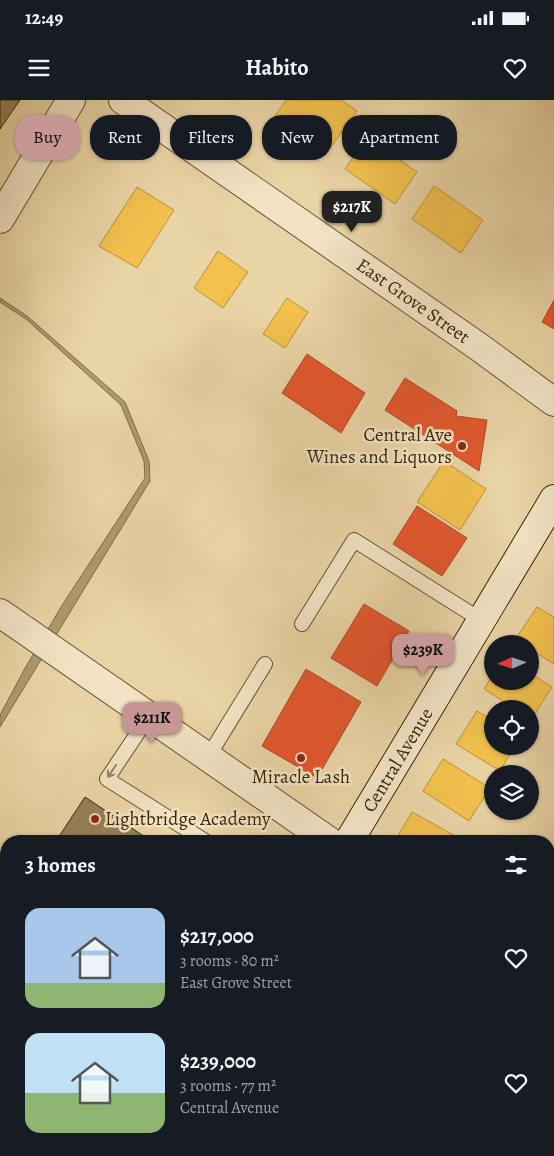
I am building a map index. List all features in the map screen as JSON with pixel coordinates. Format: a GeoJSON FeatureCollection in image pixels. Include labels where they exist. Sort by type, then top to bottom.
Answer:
{"type":"FeatureCollection","features":[{"type":"Feature","properties":{"kind":"street"},"geometry":{"type":"LineString","coordinates":[[0,219],[71,100]]}},
{"type":"Feature","properties":{"kind":"street","name":"East Grove Street"},"geometry":{"type":"LineString","coordinates":[[123,100],[479,347],[554,402]]}},
{"type":"Feature","properties":{"kind":"street","name":"Central Avenue"},"geometry":{"type":"LineString","coordinates":[[353,835],[554,500]]}},
{"type":"Feature","properties":{"kind":"street"},"geometry":{"type":"LineString","coordinates":[[0,612],[320,835]]}},
{"type":"Feature","properties":{"kind":"lane"},"geometry":{"type":"LineString","coordinates":[[302,624],[354,540],[481,620]]}},
{"type":"Feature","properties":{"kind":"lane"},"geometry":{"type":"LineString","coordinates":[[208,757],[265,664]]}},
{"type":"Feature","properties":{"kind":"lane"},"geometry":{"type":"LineString","coordinates":[[149,716],[107,779],[196,835]]}},
{"type":"Feature","properties":{"kind":"shaded area"},"geometry":{"type":"Polygon","coordinates":[[[0,298],[27,316],[125,402],[149,461],[150,481],[0,727],[0,715],[24,670],[61,607],[145,478],[144,461],[121,405],[26,319],[0,302],[0,298]]]}},
{"type":"Feature","properties":{"kind":"building: Homes"},"geometry":{"type":"Polygon","coordinates":[[[286,100],[341,100],[357,111],[354,115],[342,115],[342,132],[332,146],[332,115],[276,115],[286,100]]]}},
{"type":"Feature","properties":{"kind":"building: Homes"},"geometry":{"type":"Polygon","coordinates":[[[351,160],[400,160],[417,172],[395,204],[345,169],[351,160]]]}},
{"type":"Feature","properties":{"kind":"building: Homes"},"geometry":{"type":"Polygon","coordinates":[[[434,186],[483,220],[461,253],[412,219],[434,186]]]}},
{"type":"Feature","properties":{"kind":"building: Homes"},"geometry":{"type":"Polygon","coordinates":[[[137,187],[174,210],[137,268],[99,246],[137,187]]]}},
{"type":"Feature","properties":{"kind":"building: Homes"},"geometry":{"type":"Polygon","coordinates":[[[218,251],[248,272],[223,308],[194,288],[218,251]]]}},
{"type":"Feature","properties":{"kind":"building: Homes"},"geometry":{"type":"Polygon","coordinates":[[[287,298],[308,312],[285,348],[263,334],[287,298]]]}},
{"type":"Feature","properties":{"kind":"building: Homes"},"geometry":{"type":"Polygon","coordinates":[[[444,461],[486,489],[460,530],[417,502],[444,461]]]}},
{"type":"Feature","properties":{"kind":"building: Homes"},"geometry":{"type":"Polygon","coordinates":[[[537,607],[554,617],[554,664],[539,655],[539,635],[518,635],[537,607]]]}},
{"type":"Feature","properties":{"kind":"building: Homes"},"geometry":{"type":"Polygon","coordinates":[[[539,679],[552,687],[539,707],[539,700],[501,700],[486,690],[539,690],[539,679]]]}},
{"type":"Feature","properties":{"kind":"building: Homes"},"geometry":{"type":"Polygon","coordinates":[[[477,711],[484,715],[484,755],[510,755],[504,765],[490,765],[456,744],[477,711]]]}},
{"type":"Feature","properties":{"kind":"building: Homes"},"geometry":{"type":"Polygon","coordinates":[[[443,759],[484,784],[484,797],[469,821],[423,791],[443,759]]]}},
{"type":"Feature","properties":{"kind":"building: Homes"},"geometry":{"type":"Polygon","coordinates":[[[412,812],[454,835],[399,835],[412,812]]]}},
{"type":"Feature","properties":{"kind":"building: Shops"},"geometry":{"type":"Polygon","coordinates":[[[554,300],[554,329],[542,322],[554,300]]]}},
{"type":"Feature","properties":{"kind":"building: Shops"},"geometry":{"type":"Polygon","coordinates":[[[307,354],[365,393],[341,433],[282,393],[307,354]]]}},
{"type":"Feature","properties":{"kind":"building: Shops","name":"Central Ave Wines and Liquors"},"geometry":{"type":"Polygon","coordinates":[[[405,378],[457,411],[456,416],[487,420],[479,471],[385,410],[405,378]]]}},
{"type":"Feature","properties":{"kind":"building: Shops"},"geometry":{"type":"Polygon","coordinates":[[[417,506],[467,538],[442,576],[393,544],[417,506]]]}},
{"type":"Feature","properties":{"kind":"building: Shops"},"geometry":{"type":"Polygon","coordinates":[[[364,604],[409,631],[377,686],[331,658],[364,604]]]}},
{"type":"Feature","properties":{"kind":"building: Shops"},"geometry":{"type":"Polygon","coordinates":[[[306,669],[361,702],[317,778],[262,746],[306,669]]]}},
{"type":"Feature","properties":{"kind":"building: Other"},"geometry":{"type":"Polygon","coordinates":[[[0,100],[20,100],[0,129],[0,100]]]}},
{"type":"Feature","properties":{"kind":"building: Other","name":"Lightbridge Academy"},"geometry":{"type":"Polygon","coordinates":[[[85,797],[142,835],[60,835],[85,797]]]}},
{"type":"Feature","properties":{"kind":"place","name":"Central Ave Wines and Liquors"},"geometry":{"type":"Point","coordinates":[462,446]}},
{"type":"Feature","properties":{"kind":"place","name":"Miracle Lash"},"geometry":{"type":"Point","coordinates":[301,758]}},
{"type":"Feature","properties":{"kind":"place","name":"Lightbridge Academy"},"geometry":{"type":"Point","coordinates":[95,819]}}]}
